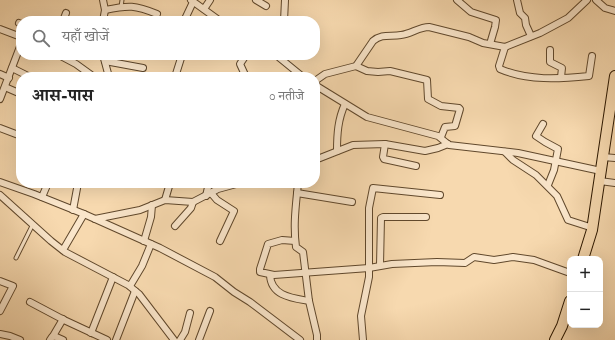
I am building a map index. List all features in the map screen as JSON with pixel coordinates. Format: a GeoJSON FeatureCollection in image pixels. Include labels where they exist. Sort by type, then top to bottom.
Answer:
{"type":"FeatureCollection","features":[{"type":"Feature","properties":{"kind":"main road"},"geometry":{"type":"LineString","coordinates":[[584,256],[593,228],[615,76]]}},
{"type":"Feature","properties":{"kind":"main road"},"geometry":{"type":"LineString","coordinates":[[555,340],[562,326],[567,310]]}},
{"type":"Feature","properties":{"kind":"street"},"geometry":{"type":"LineString","coordinates":[[103,0],[105,10],[104,16]]}},
{"type":"Feature","properties":{"kind":"street"},"geometry":{"type":"LineString","coordinates":[[204,10],[210,0]]}},
{"type":"Feature","properties":{"kind":"street"},"geometry":{"type":"LineString","coordinates":[[256,0],[266,6]]}},
{"type":"Feature","properties":{"kind":"street"},"geometry":{"type":"LineString","coordinates":[[284,16],[285,0]]}},
{"type":"Feature","properties":{"kind":"street"},"geometry":{"type":"LineString","coordinates":[[457,0],[472,12],[496,20],[490,44]]}},
{"type":"Feature","properties":{"kind":"street"},"geometry":{"type":"LineString","coordinates":[[517,0],[520,13],[525,18],[526,25],[531,36]]}},
{"type":"Feature","properties":{"kind":"street"},"geometry":{"type":"LineString","coordinates":[[356,66],[377,37],[401,36],[423,27],[438,28],[490,44],[505,47],[568,18],[587,0]]}},
{"type":"Feature","properties":{"kind":"street"},"geometry":{"type":"LineString","coordinates":[[596,0],[605,8],[615,11]]}},
{"type":"Feature","properties":{"kind":"street"},"geometry":{"type":"LineString","coordinates":[[186,16],[192,1],[213,16]]}},
{"type":"Feature","properties":{"kind":"street"},"geometry":{"type":"LineString","coordinates":[[105,10],[122,3],[137,6],[157,14]]}},
{"type":"Feature","properties":{"kind":"street"},"geometry":{"type":"LineString","coordinates":[[0,28],[16,35]]}},
{"type":"Feature","properties":{"kind":"street"},"geometry":{"type":"LineString","coordinates":[[505,47],[499,66],[500,69],[513,75],[536,78],[589,76],[592,56]]}},
{"type":"Feature","properties":{"kind":"street"},"geometry":{"type":"LineString","coordinates":[[550,50],[550,62],[562,68],[561,78]]}},
{"type":"Feature","properties":{"kind":"street"},"geometry":{"type":"LineString","coordinates":[[0,99],[16,57]]}},
{"type":"Feature","properties":{"kind":"street"},"geometry":{"type":"LineString","coordinates":[[68,60],[87,72]]}},
{"type":"Feature","properties":{"kind":"street"},"geometry":{"type":"LineString","coordinates":[[105,60],[108,72]]}},
{"type":"Feature","properties":{"kind":"street"},"geometry":{"type":"LineString","coordinates":[[112,60],[143,68]]}},
{"type":"Feature","properties":{"kind":"street"},"geometry":{"type":"LineString","coordinates":[[177,72],[180,60]]}},
{"type":"Feature","properties":{"kind":"street"},"geometry":{"type":"LineString","coordinates":[[243,60],[240,64],[244,72]]}},
{"type":"Feature","properties":{"kind":"street"},"geometry":{"type":"LineString","coordinates":[[283,60],[297,72]]}},
{"type":"Feature","properties":{"kind":"street"},"geometry":{"type":"LineString","coordinates":[[320,78],[325,74],[356,66],[367,71],[390,71],[427,80],[428,99],[441,106],[459,108],[460,110],[455,126],[445,127],[441,137]]}},
{"type":"Feature","properties":{"kind":"street"},"geometry":{"type":"LineString","coordinates":[[12,68],[20,72]]}},
{"type":"Feature","properties":{"kind":"street"},"geometry":{"type":"LineString","coordinates":[[0,74],[9,78]]}},
{"type":"Feature","properties":{"kind":"street"},"geometry":{"type":"LineString","coordinates":[[5,87],[16,92]]}},
{"type":"Feature","properties":{"kind":"street"},"geometry":{"type":"LineString","coordinates":[[320,88],[367,117],[441,137],[448,144]]}},
{"type":"Feature","properties":{"kind":"street"},"geometry":{"type":"LineString","coordinates":[[337,151],[338,125],[340,115],[345,104]]}},
{"type":"Feature","properties":{"kind":"street"},"geometry":{"type":"LineString","coordinates":[[543,124],[536,136],[558,148],[552,177],[548,185]]}},
{"type":"Feature","properties":{"kind":"street"},"geometry":{"type":"LineString","coordinates":[[0,129],[16,134]]}},
{"type":"Feature","properties":{"kind":"street"},"geometry":{"type":"LineString","coordinates":[[385,144],[384,159],[416,166]]}},
{"type":"Feature","properties":{"kind":"street"},"geometry":{"type":"LineString","coordinates":[[320,158],[353,145],[385,144],[425,151],[448,144],[556,161],[600,176],[615,183]]}},
{"type":"Feature","properties":{"kind":"street"},"geometry":{"type":"LineString","coordinates":[[505,152],[513,160],[548,185],[558,196],[568,220],[593,228]]}},
{"type":"Feature","properties":{"kind":"street"},"geometry":{"type":"LineString","coordinates":[[603,156],[615,158]]}},
{"type":"Feature","properties":{"kind":"street"},"geometry":{"type":"LineString","coordinates":[[0,182],[16,188]]}},
{"type":"Feature","properties":{"kind":"street"},"geometry":{"type":"LineString","coordinates":[[17,188],[84,214],[151,244],[215,277],[300,340]]}},
{"type":"Feature","properties":{"kind":"street"},"geometry":{"type":"LineString","coordinates":[[42,197],[46,188]]}},
{"type":"Feature","properties":{"kind":"street"},"geometry":{"type":"LineString","coordinates":[[73,210],[77,188]]}},
{"type":"Feature","properties":{"kind":"street"},"geometry":{"type":"LineString","coordinates":[[165,200],[169,188]]}},
{"type":"Feature","properties":{"kind":"street"},"geometry":{"type":"LineString","coordinates":[[208,188],[208,194]]}},
{"type":"Feature","properties":{"kind":"street"},"geometry":{"type":"LineString","coordinates":[[95,219],[140,210],[165,200],[193,202],[221,188]]}},
{"type":"Feature","properties":{"kind":"street"},"geometry":{"type":"LineString","coordinates":[[298,188],[294,233],[297,248],[303,252],[308,301],[317,340]]}},
{"type":"Feature","properties":{"kind":"street"},"geometry":{"type":"LineString","coordinates":[[363,340],[361,316],[369,277],[370,208],[373,188],[440,195]]}},
{"type":"Feature","properties":{"kind":"street"},"geometry":{"type":"LineString","coordinates":[[297,193],[352,202]]}},
{"type":"Feature","properties":{"kind":"street"},"geometry":{"type":"LineString","coordinates":[[208,194],[234,211],[220,242]]}},
{"type":"Feature","properties":{"kind":"street"},"geometry":{"type":"LineString","coordinates":[[0,195],[63,250],[130,286],[174,340]]}},
{"type":"Feature","properties":{"kind":"street"},"geometry":{"type":"LineString","coordinates":[[175,226],[190,209],[193,202]]}},
{"type":"Feature","properties":{"kind":"street"},"geometry":{"type":"LineString","coordinates":[[144,241],[152,216],[152,205]]}},
{"type":"Feature","properties":{"kind":"street"},"geometry":{"type":"LineString","coordinates":[[63,250],[84,214]]}},
{"type":"Feature","properties":{"kind":"street"},"geometry":{"type":"LineString","coordinates":[[380,265],[381,218],[426,218]]}},
{"type":"Feature","properties":{"kind":"street"},"geometry":{"type":"LineString","coordinates":[[295,240],[282,240],[268,244],[266,246],[260,271],[270,275],[369,268],[380,265],[437,262],[465,263],[474,257],[494,260],[513,257],[534,260],[567,272]]}},
{"type":"Feature","properties":{"kind":"street"},"geometry":{"type":"LineString","coordinates":[[130,286],[139,271],[151,244]]}},
{"type":"Feature","properties":{"kind":"street"},"geometry":{"type":"LineString","coordinates":[[270,275],[270,281],[281,294],[308,301]]}},
{"type":"Feature","properties":{"kind":"street"},"geometry":{"type":"LineString","coordinates":[[91,333],[113,277]]}},
{"type":"Feature","properties":{"kind":"street"},"geometry":{"type":"LineString","coordinates":[[0,281],[13,286],[0,311]]}},
{"type":"Feature","properties":{"kind":"street"},"geometry":{"type":"LineString","coordinates":[[116,340],[135,291]]}},
{"type":"Feature","properties":{"kind":"street"},"geometry":{"type":"LineString","coordinates":[[30,302],[63,320],[107,340]]}},
{"type":"Feature","properties":{"kind":"street"},"geometry":{"type":"LineString","coordinates":[[199,340],[210,311]]}},
{"type":"Feature","properties":{"kind":"street"},"geometry":{"type":"LineString","coordinates":[[180,340],[185,332],[190,313]]}},
{"type":"Feature","properties":{"kind":"street"},"geometry":{"type":"LineString","coordinates":[[63,320],[52,338],[63,340]]}},
{"type":"Feature","properties":{"kind":"street"},"geometry":{"type":"LineString","coordinates":[[0,334],[20,340]]}},
{"type":"Feature","properties":{"kind":"lane"},"geometry":{"type":"LineString","coordinates":[[16,258],[33,224]]}}]}
